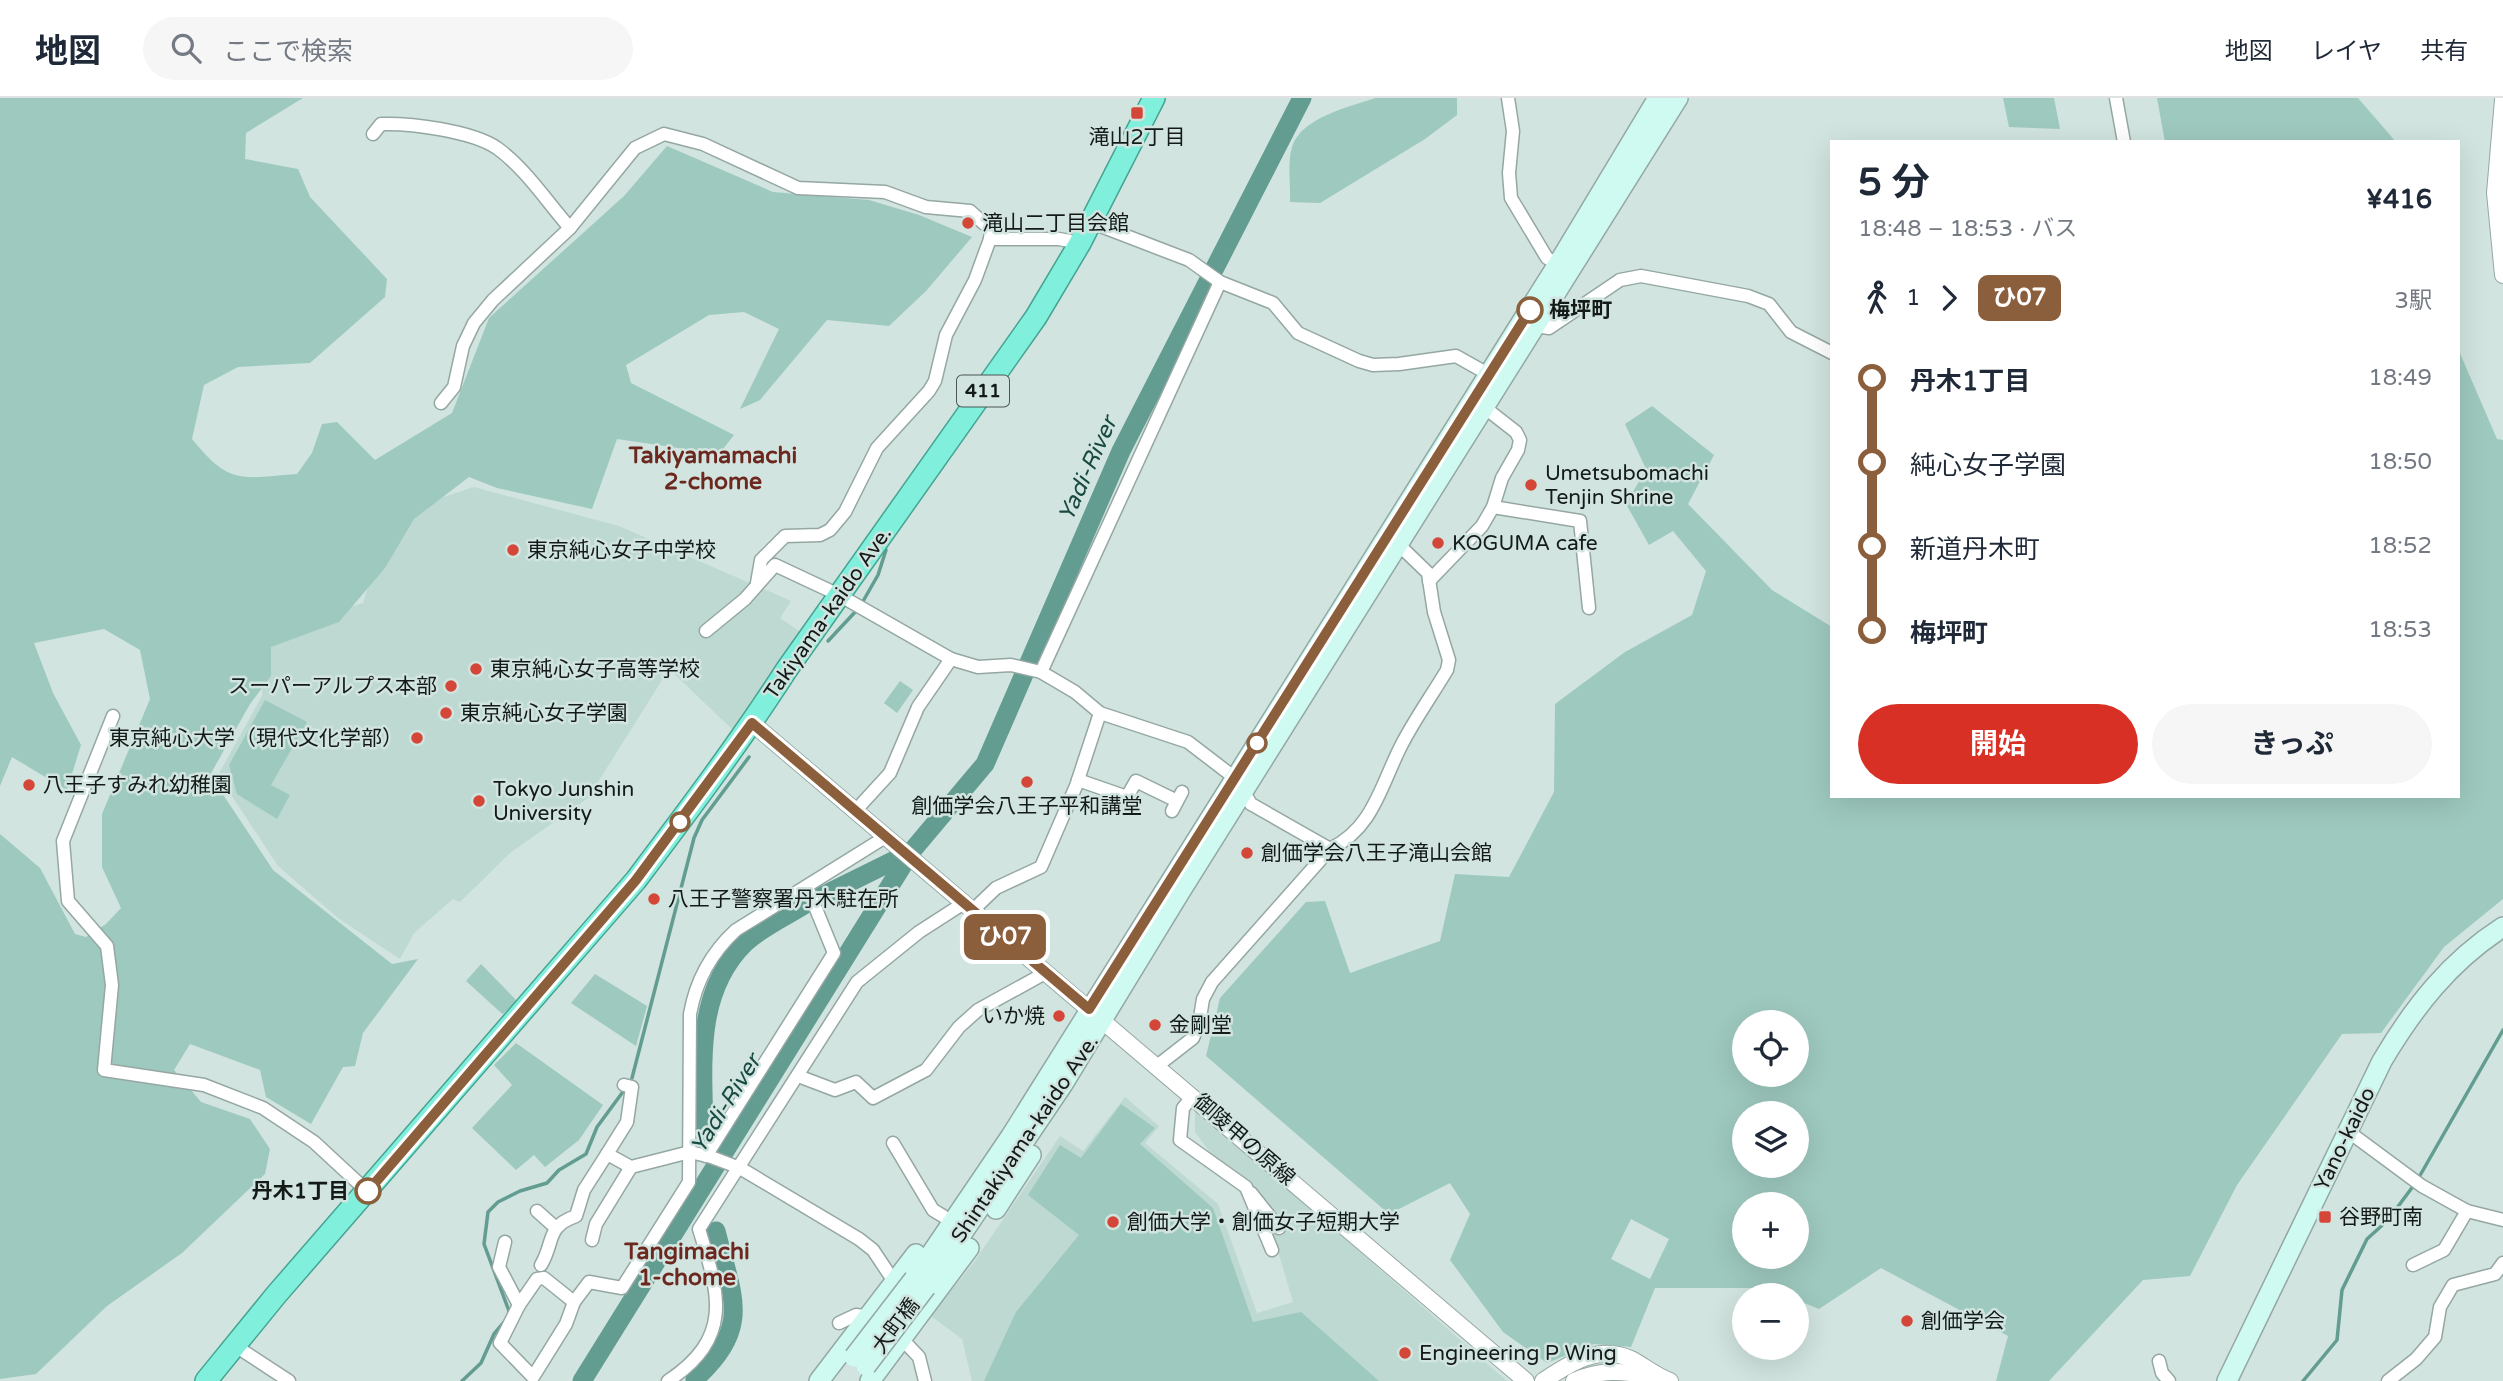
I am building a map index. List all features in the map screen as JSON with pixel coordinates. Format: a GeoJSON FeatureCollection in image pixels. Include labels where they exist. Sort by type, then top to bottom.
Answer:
{"type":"FeatureCollection","features":[{"type":"Feature","properties":{"kind":"highway","name":"Takiyama-kaido Ave."},"geometry":{"type":"LineString","coordinates":[[206,1381],[234,1345],[636,880],[752,723],[1036,317],[1080,243],[1154,98]]}},
{"type":"Feature","properties":{"kind":"main road","name":"Shintakiyama-kaido Ave."},"geometry":{"type":"LineString","coordinates":[[1239,784],[1398,544],[1488,374],[1658,98]]}},
{"type":"Feature","properties":{"kind":"main road","name":"Shintakiyama-kaido Ave."},"geometry":{"type":"LineString","coordinates":[[920,1283],[1011,1136],[1053,1083],[1444,457],[1484,407],[1678,98]]}},
{"type":"Feature","properties":{"kind":"main road","name":"Yano-kaido"},"geometry":{"type":"LineString","coordinates":[[2227,1381],[2350,1132],[2382,1061],[2406,1021],[2437,982],[2472,947],[2503,928]]}},
{"type":"Feature","properties":{"kind":"main road"},"geometry":{"type":"LineString","coordinates":[[818,1381],[895,1284],[1020,1098],[1053,1083]]}},
{"type":"Feature","properties":{"kind":"main road"},"geometry":{"type":"LineString","coordinates":[[835,1381],[861,1371],[903,1339],[928,1307],[1041,1140],[1053,1083]]}},
{"type":"Feature","properties":{"kind":"main road","name":"大町橋"},"geometry":{"type":"LineString","coordinates":[[861,1371],[920,1283]]}},
{"type":"Feature","properties":{"kind":"street"},"geometry":{"type":"LineString","coordinates":[[1508,98],[1513,131],[1509,173],[1511,198],[1547,258],[1558,264]]}},
{"type":"Feature","properties":{"kind":"street"},"geometry":{"type":"LineString","coordinates":[[2116,98],[2124,140]]}},
{"type":"Feature","properties":{"kind":"street"},"geometry":{"type":"LineString","coordinates":[[2503,100],[2495,193],[2503,275]]}},
{"type":"Feature","properties":{"kind":"street"},"geometry":{"type":"LineString","coordinates":[[373,134],[381,124],[403,123],[451,133],[497,148],[570,229]]}},
{"type":"Feature","properties":{"kind":"street"},"geometry":{"type":"LineString","coordinates":[[441,403],[454,387],[463,346],[474,323],[494,300],[570,229],[635,148],[664,134],[703,144],[798,188],[885,192],[926,206],[970,211],[991,230],[990,239],[975,280],[946,335],[935,381],[877,449],[845,512],[830,530],[820,535],[785,537],[761,560],[756,586]]}},
{"type":"Feature","properties":{"kind":"street"},"geometry":{"type":"LineString","coordinates":[[1090,222],[1194,262],[1218,281],[1273,303],[1298,333],[1359,361],[1373,365],[1399,364],[1456,356],[1488,374]]}},
{"type":"Feature","properties":{"kind":"street"},"geometry":{"type":"LineString","coordinates":[[990,239],[1059,239],[1080,243]]}},
{"type":"Feature","properties":{"kind":"street"},"geometry":{"type":"LineString","coordinates":[[1536,326],[1549,328],[1620,280],[1641,276],[1748,296],[1769,304],[1791,332],[1830,352]]}},
{"type":"Feature","properties":{"kind":"street"},"geometry":{"type":"LineString","coordinates":[[1040,671],[1218,281]]}},
{"type":"Feature","properties":{"kind":"street"},"geometry":{"type":"LineString","coordinates":[[1429,581],[1470,540],[1493,507],[1502,478],[1520,440],[1517,432],[1484,407]]}},
{"type":"Feature","properties":{"kind":"street"},"geometry":{"type":"LineString","coordinates":[[1493,507],[1580,521],[1589,608]]}},
{"type":"Feature","properties":{"kind":"street"},"geometry":{"type":"LineString","coordinates":[[1157,1066],[1193,1038],[1199,1024],[1203,999],[1212,982],[1330,849],[1345,842],[1376,806],[1402,743],[1447,670],[1449,660],[1434,612],[1428,573],[1398,544]]}},
{"type":"Feature","properties":{"kind":"street"},"geometry":{"type":"LineString","coordinates":[[706,631],[775,565],[839,595],[951,659],[978,667],[1011,665],[1040,671],[1075,692],[1100,713],[1188,742],[1239,784],[1251,804],[1330,849]]}},
{"type":"Feature","properties":{"kind":"street"},"geometry":{"type":"LineString","coordinates":[[857,809],[890,772],[918,707],[951,659]]}},
{"type":"Feature","properties":{"kind":"street"},"geometry":{"type":"LineString","coordinates":[[668,1381],[699,1355],[715,1325],[718,1306],[713,1275],[699,1229],[737,1166],[857,982],[919,932],[969,906],[996,888],[1041,867],[1078,780],[1100,713]]}},
{"type":"Feature","properties":{"kind":"street"},"geometry":{"type":"LineString","coordinates":[[113,716],[63,841],[68,901],[107,946],[112,985],[104,1070],[204,1085],[263,1108],[314,1142],[368,1191]]}},
{"type":"Feature","properties":{"kind":"street","name":"御陵甲の原線"},"geometry":{"type":"LineString","coordinates":[[752,723],[857,809],[1526,1381]]}},
{"type":"Feature","properties":{"kind":"street"},"geometry":{"type":"LineString","coordinates":[[1078,780],[1127,797],[1136,781],[1177,802]]}},
{"type":"Feature","properties":{"kind":"street"},"geometry":{"type":"LineString","coordinates":[[574,1302],[544,1278],[537,1279],[519,1305],[500,1343],[533,1377],[566,1324],[574,1302],[589,1282],[619,1293],[689,1182],[689,1036],[694,992],[721,944],[736,930],[890,838]]}},
{"type":"Feature","properties":{"kind":"street"},"geometry":{"type":"LineString","coordinates":[[708,1156],[834,953],[807,887]]}},
{"type":"Feature","properties":{"kind":"street"},"geometry":{"type":"LineString","coordinates":[[798,1076],[835,1090],[856,1082],[873,1098],[926,1070],[959,1027],[978,1010],[1047,972]]}},
{"type":"Feature","properties":{"kind":"street"},"geometry":{"type":"LineString","coordinates":[[541,1265],[549,1251],[548,1241],[560,1222],[576,1216],[584,1190],[627,1122],[632,1106],[632,1087],[624,1085]]}},
{"type":"Feature","properties":{"kind":"street"},"geometry":{"type":"LineString","coordinates":[[1193,1096],[1183,1108],[1180,1140],[1246,1187],[1279,1228]]}},
{"type":"Feature","properties":{"kind":"street"},"geometry":{"type":"LineString","coordinates":[[2350,1132],[2417,1182],[2467,1211],[2503,1220]]}},
{"type":"Feature","properties":{"kind":"street"},"geometry":{"type":"LineString","coordinates":[[893,1143],[907,1178],[933,1210],[943,1216]]}},
{"type":"Feature","properties":{"kind":"street"},"geometry":{"type":"LineString","coordinates":[[607,1154],[631,1167],[690,1152],[737,1166],[859,1239],[873,1250],[895,1284],[928,1307]]}},
{"type":"Feature","properties":{"kind":"street"},"geometry":{"type":"LineString","coordinates":[[592,1240],[596,1224],[631,1167]]}},
{"type":"Feature","properties":{"kind":"street"},"geometry":{"type":"LineString","coordinates":[[1246,1187],[1272,1250]]}},
{"type":"Feature","properties":{"kind":"street"},"geometry":{"type":"LineString","coordinates":[[537,1211],[556,1228]]}},
{"type":"Feature","properties":{"kind":"street"},"geometry":{"type":"LineString","coordinates":[[2413,1265],[2444,1250],[2467,1211]]}},
{"type":"Feature","properties":{"kind":"street"},"geometry":{"type":"LineString","coordinates":[[505,1242],[499,1267],[519,1305]]}},
{"type":"Feature","properties":{"kind":"street"},"geometry":{"type":"LineString","coordinates":[[2388,1381],[2416,1359],[2435,1337],[2440,1307],[2453,1285],[2495,1274],[2503,1263]]}},
{"type":"Feature","properties":{"kind":"street"},"geometry":{"type":"LineString","coordinates":[[839,1323],[856,1315],[871,1316],[903,1339],[919,1357],[925,1381]]}},
{"type":"Feature","properties":{"kind":"street"},"geometry":{"type":"LineString","coordinates":[[234,1345],[289,1381]]}},
{"type":"Feature","properties":{"kind":"street"},"geometry":{"type":"LineString","coordinates":[[1543,1381],[1563,1366],[1584,1357],[1610,1354],[1628,1358],[1667,1380]]}},
{"type":"Feature","properties":{"kind":"street"},"geometry":{"type":"LineString","coordinates":[[2159,1361],[2169,1381]]}},
{"type":"Feature","properties":{"kind":"street"},"geometry":{"type":"LineString","coordinates":[[1574,1381],[1622,1370],[1667,1380]]}},
{"type":"Feature","properties":{"kind":"shaded area"},"geometry":{"type":"Polygon","coordinates":[[[0,98],[303,98],[246,133],[245,159],[298,169],[310,197],[387,279],[385,297],[310,363],[238,367],[204,385],[192,439],[217,465],[238,476],[297,474],[312,453],[322,424],[337,422],[375,460],[452,413],[489,318],[624,196],[667,146],[773,192],[869,200],[919,215],[972,237],[926,291],[889,326],[827,320],[760,400],[740,409],[779,329],[744,312],[709,315],[626,365],[631,383],[734,435],[719,454],[617,439],[592,509],[497,488],[469,477],[414,519],[385,568],[339,622],[271,647],[271,676],[250,704],[210,775],[273,870],[392,964],[418,959],[363,1033],[355,1066],[343,1067],[311,1124],[266,1097],[260,1070],[190,1044],[174,1070],[201,1102],[250,1119],[270,1149],[265,1174],[182,1253],[107,1306],[36,1374],[0,1379],[0,834],[40,868],[75,934],[86,937],[106,924],[121,908],[102,867],[102,814],[150,699],[140,650],[104,629],[34,643],[53,693],[81,745],[67,790],[12,757],[0,786],[0,98]]]}},
{"type":"Feature","properties":{"kind":"shaded area"},"geometry":{"type":"Polygon","coordinates":[[[1375,98],[1457,98],[1457,115],[1425,139],[1320,203],[1290,202],[1290,160],[1297,137],[1305,128],[1328,115],[1375,98]]]}},
{"type":"Feature","properties":{"kind":"shaded area"},"geometry":{"type":"Polygon","coordinates":[[[2003,98],[2054,98],[2060,129],[2009,127],[2003,98]]]}},
{"type":"Feature","properties":{"kind":"shaded area"},"geometry":{"type":"Polygon","coordinates":[[[2157,98],[2358,98],[2394,140],[2165,140],[2157,98]]]}},
{"type":"Feature","properties":{"kind":"shaded area"},"geometry":{"type":"Polygon","coordinates":[[[2460,353],[2497,439],[2503,440],[2503,899],[2444,947],[2381,1033],[2342,1034],[2237,1185],[2190,1276],[2143,1280],[2049,1381],[1996,1381],[2008,1336],[1881,1268],[1819,1309],[1809,1305],[1809,1283],[1732,1283],[1732,1288],[1655,1288],[1631,1347],[1594,1344],[1547,1363],[1503,1332],[1450,1260],[1470,1214],[1450,1183],[1389,1214],[1206,1056],[1220,998],[1306,902],[1325,901],[1350,973],[1440,941],[1455,874],[1509,877],[1554,792],[1555,704],[1625,652],[1692,615],[1706,571],[1673,531],[1649,545],[1626,504],[1646,469],[1625,424],[1652,406],[1714,455],[1688,504],[1772,590],[1830,626],[1830,798],[2460,798],[2460,353]],[[1631,1219],[1611,1259],[1650,1279],[1669,1239],[1631,1219]]]}},
{"type":"Feature","properties":{"kind":"shaded area","name":"東京純心女子学園"},"geometry":{"type":"Polygon","coordinates":[[[474,487],[619,526],[791,601],[780,618],[802,633],[733,730],[669,669],[588,798],[510,853],[460,902],[453,899],[414,933],[400,959],[338,918],[278,866],[218,775],[262,696],[264,640],[291,625],[363,603],[386,531],[401,511],[474,487]]]}},
{"type":"Feature","properties":{"kind":"shaded area"},"geometry":{"type":"Polygon","coordinates":[[[900,681],[913,690],[897,713],[884,703],[900,681]]]}},
{"type":"Feature","properties":{"kind":"shaded area"},"geometry":{"type":"Polygon","coordinates":[[[265,700],[307,722],[271,785],[290,795],[277,819],[237,794],[229,765],[265,700]]]}},
{"type":"Feature","properties":{"kind":"shaded area"},"geometry":{"type":"Polygon","coordinates":[[[481,964],[517,1001],[503,1014],[466,981],[481,964]]]}},
{"type":"Feature","properties":{"kind":"shaded area"},"geometry":{"type":"Polygon","coordinates":[[[595,974],[647,1006],[636,1046],[571,1003],[595,974]]]}},
{"type":"Feature","properties":{"kind":"shaded area"},"geometry":{"type":"Polygon","coordinates":[[[516,1043],[603,1105],[579,1140],[545,1167],[534,1155],[516,1170],[472,1128],[512,1085],[494,1065],[516,1043]]]}},
{"type":"Feature","properties":{"kind":"shaded area","name":"創価大学・創価女子短期大学"},"geometry":{"type":"Polygon","coordinates":[[[1125,1097],[1159,1126],[1145,1143],[1218,1204],[1257,1313],[1293,1302],[1275,1241],[1195,1132],[1195,1107],[1507,1381],[972,1381],[962,1339],[931,1316],[974,1262],[1060,1136],[1083,1151],[1125,1097]]]}},
{"type":"Feature","properties":{"kind":"shaded area"},"geometry":{"type":"Polygon","coordinates":[[[1121,1104],[1155,1128],[1140,1144],[1213,1208],[1253,1322],[1301,1312],[1379,1381],[984,1381],[1016,1312],[1079,1235],[1028,1195],[1060,1145],[1081,1158],[1121,1104]]]}},
{"type":"Feature","properties":{"kind":"waterway","name":"Yadi-River"},"geometry":{"type":"LineString","coordinates":[[582,1381],[911,852],[985,764],[1121,451],[1302,98]]}},
{"type":"Feature","properties":{"kind":"waterway"},"geometry":{"type":"LineString","coordinates":[[862,603],[878,575],[886,550]]}},
{"type":"Feature","properties":{"kind":"waterway"},"geometry":{"type":"LineString","coordinates":[[828,641],[857,610]]}},
{"type":"Feature","properties":{"kind":"waterway"},"geometry":{"type":"LineString","coordinates":[[632,1078],[694,838],[702,820],[749,757]]}},
{"type":"Feature","properties":{"kind":"waterway","name":"Yadi-River"},"geometry":{"type":"LineString","coordinates":[[822,896],[911,852]]}},
{"type":"Feature","properties":{"kind":"waterway","name":"Yadi-River"},"geometry":{"type":"LineString","coordinates":[[704,1132],[705,1032],[709,1007],[717,984],[745,943],[804,905]]}},
{"type":"Feature","properties":{"kind":"waterway"},"geometry":{"type":"LineString","coordinates":[[2418,1179],[2503,1030]]}},
{"type":"Feature","properties":{"kind":"waterway"},"geometry":{"type":"LineString","coordinates":[[509,1311],[484,1244],[488,1212],[498,1202],[520,1191],[547,1183],[559,1170],[586,1154],[597,1127],[625,1089]]}},
{"type":"Feature","properties":{"kind":"waterway"},"geometry":{"type":"LineString","coordinates":[[2303,1381],[2337,1340],[2342,1290],[2367,1239],[2388,1220],[2414,1185]]}},
{"type":"Feature","properties":{"kind":"waterway","name":"Yadi-River"},"geometry":{"type":"LineString","coordinates":[[695,1379],[725,1343],[731,1327],[732,1294],[716,1231]]}},
{"type":"Feature","properties":{"kind":"waterway"},"geometry":{"type":"LineString","coordinates":[[462,1381],[481,1363],[494,1334],[505,1321]]}},
{"type":"Feature","properties":{"kind":"bus line","name":"ひ07"},"geometry":{"type":"LineString","coordinates":[[368,1191],[636,880],[752,723],[857,809],[1089,1009],[1530,310]]}},
{"type":"Feature","properties":{"kind":"place","name":"滝山2丁目"},"geometry":{"type":"Point","coordinates":[1137,113]}},
{"type":"Feature","properties":{"kind":"place","name":"滝山二丁目会館"},"geometry":{"type":"Point","coordinates":[968,223]}},
{"type":"Feature","properties":{"kind":"place","name":"梅坪町"},"geometry":{"type":"Point","coordinates":[1530,310]}},
{"type":"Feature","properties":{"kind":"place","name":"Umetsubomachi Tenjin Shrine"},"geometry":{"type":"Point","coordinates":[1531,485]}},
{"type":"Feature","properties":{"kind":"place","name":"KOGUMA cafe"},"geometry":{"type":"Point","coordinates":[1438,543]}},
{"type":"Feature","properties":{"kind":"place","name":"東京純心女子中学校"},"geometry":{"type":"Point","coordinates":[513,550]}},
{"type":"Feature","properties":{"kind":"place","name":"東京純心女子高等学校"},"geometry":{"type":"Point","coordinates":[476,669]}},
{"type":"Feature","properties":{"kind":"place","name":"スーパーアルプス本部"},"geometry":{"type":"Point","coordinates":[451,686]}},
{"type":"Feature","properties":{"kind":"place","name":"東京純心女子学園"},"geometry":{"type":"Point","coordinates":[446,713]}},
{"type":"Feature","properties":{"kind":"place","name":"東京純心大学（現代文化学部）"},"geometry":{"type":"Point","coordinates":[417,738]}},
{"type":"Feature","properties":{"kind":"place","name":"創価学会八王子平和講堂"},"geometry":{"type":"Point","coordinates":[1027,782]}},
{"type":"Feature","properties":{"kind":"place","name":"八王子すみれ幼稚園"},"geometry":{"type":"Point","coordinates":[29,785]}},
{"type":"Feature","properties":{"kind":"place","name":"Tokyo Junshin University"},"geometry":{"type":"Point","coordinates":[479,801]}},
{"type":"Feature","properties":{"kind":"place","name":"創価学会八王子滝山会館"},"geometry":{"type":"Point","coordinates":[1247,853]}},
{"type":"Feature","properties":{"kind":"place","name":"八王子警察署丹木駐在所"},"geometry":{"type":"Point","coordinates":[654,899]}},
{"type":"Feature","properties":{"kind":"place","name":"いか焼"},"geometry":{"type":"Point","coordinates":[1059,1016]}},
{"type":"Feature","properties":{"kind":"place","name":"金剛堂"},"geometry":{"type":"Point","coordinates":[1155,1025]}},
{"type":"Feature","properties":{"kind":"place","name":"丹木1丁目"},"geometry":{"type":"Point","coordinates":[368,1191]}},
{"type":"Feature","properties":{"kind":"place","name":"谷野町南"},"geometry":{"type":"Point","coordinates":[2325,1217]}},
{"type":"Feature","properties":{"kind":"place","name":"創価大学・創価女子短期大学"},"geometry":{"type":"Point","coordinates":[1113,1222]}},
{"type":"Feature","properties":{"kind":"place","name":"創価学会"},"geometry":{"type":"Point","coordinates":[1907,1321]}},
{"type":"Feature","properties":{"kind":"place","name":"Engineering P Wing"},"geometry":{"type":"Point","coordinates":[1405,1353]}},
{"type":"Feature","properties":{"kind":"district","name":"Takiyamamachi 2-chome"},"geometry":{"type":"Point","coordinates":[713,469]}},
{"type":"Feature","properties":{"kind":"district","name":"Tangimachi 1-chome"},"geometry":{"type":"Point","coordinates":[687,1265]}}]}
